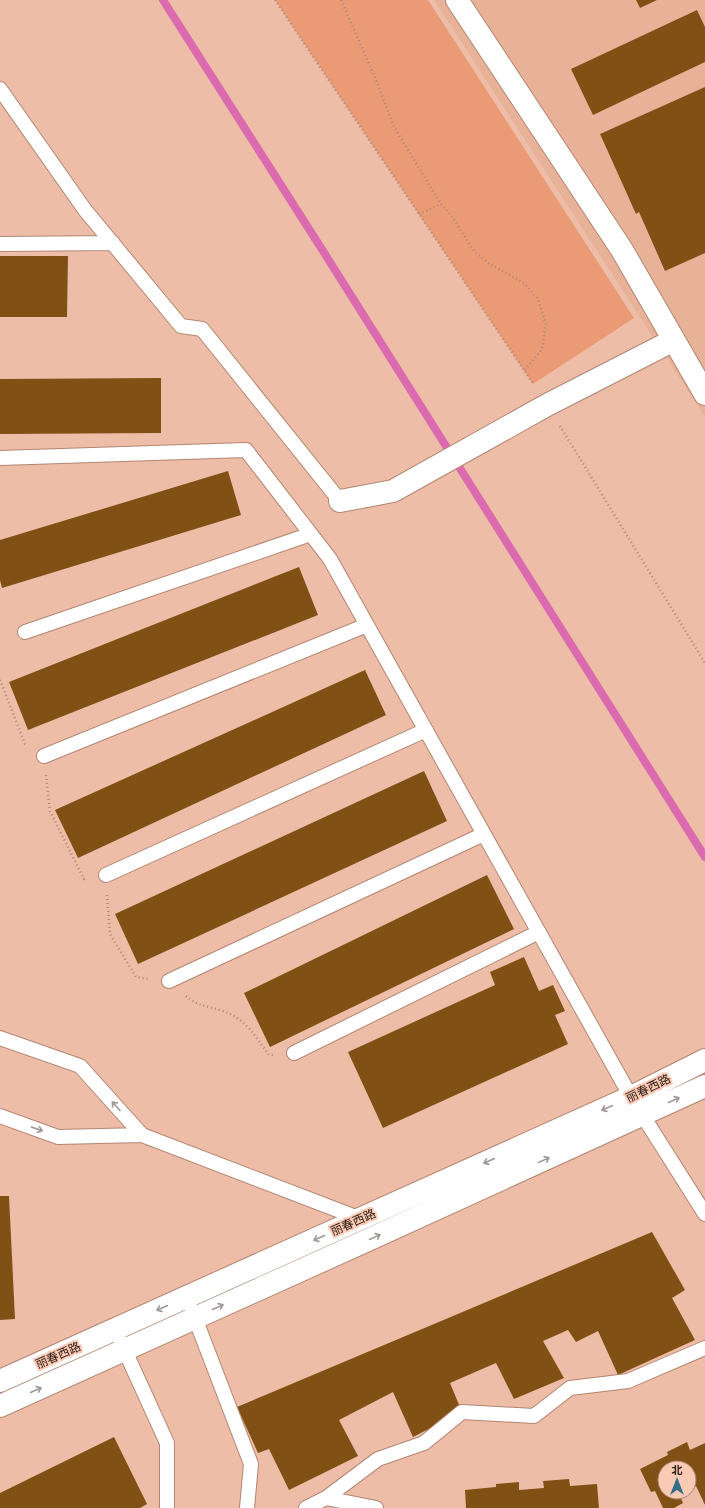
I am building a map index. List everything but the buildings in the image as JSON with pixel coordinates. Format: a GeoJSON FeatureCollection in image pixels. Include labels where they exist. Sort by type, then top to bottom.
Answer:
{"type":"FeatureCollection","features":[{"type":"Feature","properties":{"kind":"main road"},"geometry":{"type":"LineString","coordinates":[[457,0],[622,250],[705,394]]}},
{"type":"Feature","properties":{"kind":"main road"},"geometry":{"type":"LineString","coordinates":[[340,501],[393,491],[544,406],[674,340]]}},
{"type":"Feature","properties":{"kind":"main road","name":"丽春西路"},"geometry":{"type":"LineString","coordinates":[[0,1406],[195,1318],[637,1106],[705,1060]]}},
{"type":"Feature","properties":{"kind":"main road","name":"丽春西路"},"geometry":{"type":"LineString","coordinates":[[0,1381],[361,1219],[637,1106],[705,1086]]}},
{"type":"Feature","properties":{"kind":"lane"},"geometry":{"type":"LineString","coordinates":[[0,89],[85,210],[182,326],[202,329],[340,501]]}},
{"type":"Feature","properties":{"kind":"lane"},"geometry":{"type":"LineString","coordinates":[[0,244],[113,243]]}},
{"type":"Feature","properties":{"kind":"lane"},"geometry":{"type":"LineString","coordinates":[[0,458],[246,450],[330,559],[637,1106],[705,1214]]}},
{"type":"Feature","properties":{"kind":"lane"},"geometry":{"type":"LineString","coordinates":[[25,632],[311,534]]}},
{"type":"Feature","properties":{"kind":"lane"},"geometry":{"type":"LineString","coordinates":[[44,756],[367,625]]}},
{"type":"Feature","properties":{"kind":"lane"},"geometry":{"type":"LineString","coordinates":[[106,875],[426,730]]}},
{"type":"Feature","properties":{"kind":"lane"},"geometry":{"type":"LineString","coordinates":[[169,981],[484,834]]}},
{"type":"Feature","properties":{"kind":"lane"},"geometry":{"type":"LineString","coordinates":[[294,1053],[539,932]]}},
{"type":"Feature","properties":{"kind":"lane"},"geometry":{"type":"LineString","coordinates":[[0,1038],[80,1066],[142,1135]]}},
{"type":"Feature","properties":{"kind":"lane"},"geometry":{"type":"LineString","coordinates":[[0,1116],[58,1137],[142,1135],[361,1219]]}},
{"type":"Feature","properties":{"kind":"lane"},"geometry":{"type":"LineString","coordinates":[[186,1297],[251,1464],[247,1508]]}},
{"type":"Feature","properties":{"kind":"lane"},"geometry":{"type":"LineString","coordinates":[[116,1329],[124,1350],[167,1443],[167,1508]]}},
{"type":"Feature","properties":{"kind":"lane"},"geometry":{"type":"LineString","coordinates":[[306,1508],[326,1498],[378,1459],[424,1443],[462,1412],[534,1416],[570,1388],[628,1381],[705,1348]]}},
{"type":"Feature","properties":{"kind":"lane"},"geometry":{"type":"LineString","coordinates":[[326,1498],[376,1508]]}},
{"type":"Feature","properties":{"kind":"path"},"geometry":{"type":"LineString","coordinates":[[276,0],[524,371],[544,406],[705,663]]}},
{"type":"Feature","properties":{"kind":"path"},"geometry":{"type":"LineString","coordinates":[[341,0],[377,82],[394,127],[441,204],[451,215],[474,250],[488,263],[524,283],[538,299],[546,325],[542,348],[524,371]]}},
{"type":"Feature","properties":{"kind":"path"},"geometry":{"type":"LineString","coordinates":[[419,214],[441,204]]}},
{"type":"Feature","properties":{"kind":"path"},"geometry":{"type":"LineString","coordinates":[[0,680],[25,744],[44,756],[50,811],[84,879],[106,875],[110,934],[136,977],[169,981],[195,1003],[225,1012],[248,1026],[269,1056],[294,1053]]}},
{"type":"Feature","properties":{"kind":"shaded area"},"geometry":{"type":"Polygon","coordinates":[[[275,0],[428,0],[634,318],[533,384],[275,0]]]}},
{"type":"Feature","properties":{"kind":"shaded area"},"geometry":{"type":"Polygon","coordinates":[[[434,0],[705,0],[705,417],[434,0]]]}},
{"type":"Feature","properties":{"kind":"waterway"},"geometry":{"type":"LineString","coordinates":[[163,0],[705,857]]}}]}
